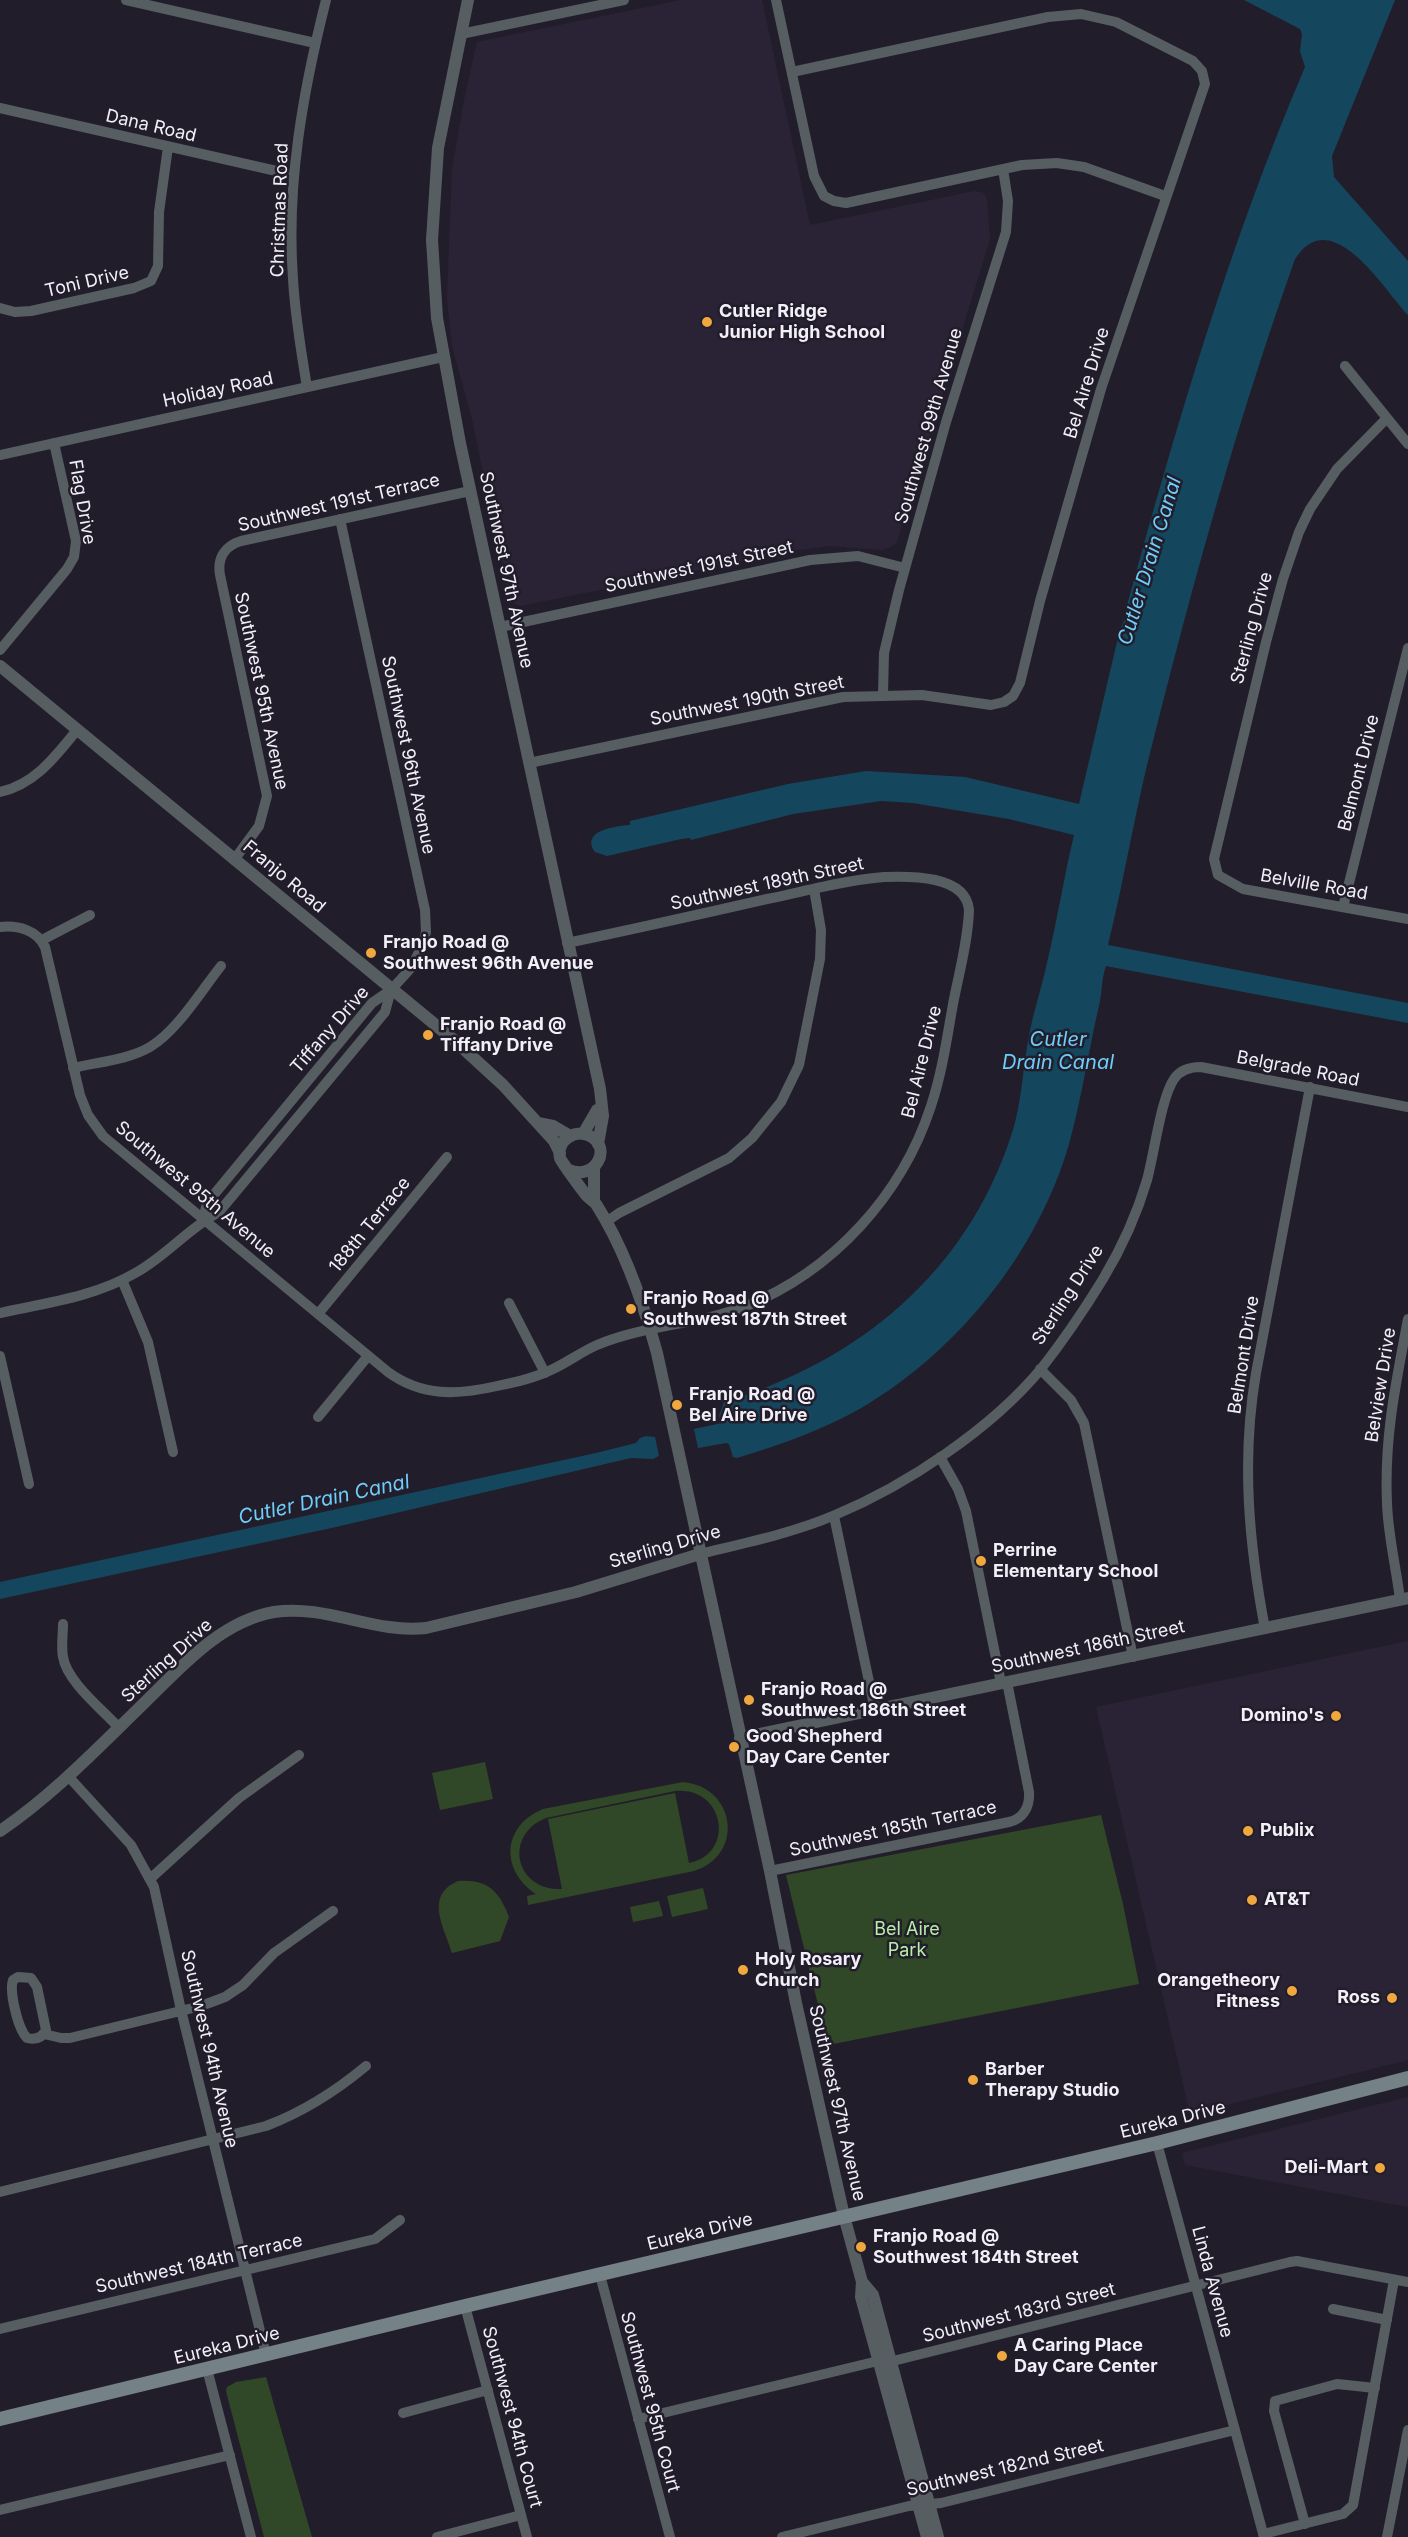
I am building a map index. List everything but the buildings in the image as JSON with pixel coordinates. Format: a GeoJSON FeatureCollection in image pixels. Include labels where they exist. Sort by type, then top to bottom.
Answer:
{"type":"FeatureCollection","features":[{"type":"Feature","properties":{"kind":"main road","name":"Eureka Drive"},"geometry":{"type":"LineString","coordinates":[[0,2419],[465,2306],[1157,2143],[1408,2078]]}},
{"type":"Feature","properties":{"kind":"street"},"geometry":{"type":"LineString","coordinates":[[126,0],[315,43]]}},
{"type":"Feature","properties":{"kind":"street","name":"Christmas Road"},"geometry":{"type":"LineString","coordinates":[[307,387],[293,279],[294,175],[303,105],[326,0]]}},
{"type":"Feature","properties":{"kind":"street","name":"Southwest 97th Avenue"},"geometry":{"type":"LineString","coordinates":[[468,0],[438,148],[433,204],[434,285],[443,357],[470,491],[600,1089],[602,1122],[598,1144]]}},
{"type":"Feature","properties":{"kind":"street"},"geometry":{"type":"LineString","coordinates":[[460,34],[624,0]]}},
{"type":"Feature","properties":{"kind":"street"},"geometry":{"type":"LineString","coordinates":[[776,0],[814,176],[821,192],[827,198],[850,203],[1002,169],[1044,163],[1076,165],[1165,196]]}},
{"type":"Feature","properties":{"kind":"street","name":"Bel Aire Drive"},"geometry":{"type":"LineString","coordinates":[[792,72],[1048,17],[1076,14],[1101,17],[1120,24],[1192,61],[1200,68],[1204,77],[1203,94],[1165,196],[1101,389],[1043,591],[1020,683],[1008,700]]}},
{"type":"Feature","properties":{"kind":"street","name":"Dana Road"},"geometry":{"type":"LineString","coordinates":[[0,108],[294,175]]}},
{"type":"Feature","properties":{"kind":"street","name":"Toni Drive"},"geometry":{"type":"LineString","coordinates":[[0,308],[15,312],[31,311],[134,288],[151,281],[158,266],[159,212],[168,147]]}},
{"type":"Feature","properties":{"kind":"street","name":"Southwest 99th Avenue"},"geometry":{"type":"LineString","coordinates":[[883,694],[885,648],[905,568],[946,422],[1006,232],[1008,201],[1002,169]]}},
{"type":"Feature","properties":{"kind":"street","name":"Holiday Road"},"geometry":{"type":"LineString","coordinates":[[0,455],[443,357]]}},
{"type":"Feature","properties":{"kind":"street"},"geometry":{"type":"LineString","coordinates":[[1345,366],[1408,444]]}},
{"type":"Feature","properties":{"kind":"street","name":"Sterling Drive"},"geometry":{"type":"LineString","coordinates":[[1218,874],[1215,854],[1266,642],[1292,550],[1307,515],[1330,478],[1387,418]]}},
{"type":"Feature","properties":{"kind":"street","name":"Flag Drive"},"geometry":{"type":"LineString","coordinates":[[0,650],[67,569],[74,557],[75,538],[54,443]]}},
{"type":"Feature","properties":{"kind":"street","name":"Southwest 191st Terrace"},"geometry":{"type":"LineString","coordinates":[[221,556],[228,548],[241,541],[470,491]]}},
{"type":"Feature","properties":{"kind":"street","name":"Southwest 96th Avenue"},"geometry":{"type":"LineString","coordinates":[[340,519],[427,921],[423,944],[417,958],[391,990]]}},
{"type":"Feature","properties":{"kind":"street","name":"Southwest 95th Avenue"},"geometry":{"type":"LineString","coordinates":[[221,556],[220,575],[267,792],[266,808],[259,826],[234,860]]}},
{"type":"Feature","properties":{"kind":"street","name":"Southwest 191st Street"},"geometry":{"type":"LineString","coordinates":[[500,627],[810,560],[858,556],[905,568]]}},
{"type":"Feature","properties":{"kind":"street","name":"Belmont Drive"},"geometry":{"type":"LineString","coordinates":[[1343,907],[1408,648]]}},
{"type":"Feature","properties":{"kind":"street","name":"Franjo Road"},"geometry":{"type":"LineString","coordinates":[[0,666],[483,1066],[554,1141],[560,1153]]}},
{"type":"Feature","properties":{"kind":"street","name":"Southwest 190th Street"},"geometry":{"type":"LineString","coordinates":[[530,763],[814,701],[883,694],[936,696],[991,705],[1008,700]]}},
{"type":"Feature","properties":{"kind":"street"},"geometry":{"type":"LineString","coordinates":[[0,792],[25,783],[40,772],[77,730]]}},
{"type":"Feature","properties":{"kind":"street","name":"Belville Road"},"geometry":{"type":"LineString","coordinates":[[1218,874],[1223,880],[1243,889],[1408,919]]}},
{"type":"Feature","properties":{"kind":"street","name":"Southwest 189th Street"},"geometry":{"type":"LineString","coordinates":[[567,943],[874,878],[921,878],[951,886],[962,892],[968,901]]}},
{"type":"Feature","properties":{"kind":"street"},"geometry":{"type":"LineString","coordinates":[[606,1222],[619,1213],[729,1158],[752,1138],[781,1102],[799,1065],[820,959],[821,930],[814,889]]}},
{"type":"Feature","properties":{"kind":"street","name":"Bel Aire Drive"},"geometry":{"type":"LineString","coordinates":[[544,1373],[603,1342],[731,1311],[768,1295],[830,1254],[867,1220],[882,1201],[915,1146],[934,1095],[967,933],[968,901]]}},
{"type":"Feature","properties":{"kind":"street"},"geometry":{"type":"LineString","coordinates":[[0,927],[22,928],[42,940],[90,915]]}},
{"type":"Feature","properties":{"kind":"street","name":"Southwest 95th Avenue"},"geometry":{"type":"LineString","coordinates":[[42,940],[48,956],[83,1106],[97,1130],[111,1144],[368,1356],[404,1383],[425,1390],[458,1393],[484,1389],[544,1373]]}},
{"type":"Feature","properties":{"kind":"street"},"geometry":{"type":"LineString","coordinates":[[73,1068],[130,1055],[150,1047],[174,1025],[221,966]]}},
{"type":"Feature","properties":{"kind":"street","name":"Tiffany Drive"},"geometry":{"type":"LineString","coordinates":[[203,1220],[207,1203],[241,1161],[372,1003],[391,990]]}},
{"type":"Feature","properties":{"kind":"street","name":"Tiffany Drive"},"geometry":{"type":"LineString","coordinates":[[0,1313],[74,1297],[122,1280],[168,1252],[203,1220],[219,1212],[385,1012],[391,990]]}},
{"type":"Feature","properties":{"kind":"street","name":"Belgrade Road"},"geometry":{"type":"LineString","coordinates":[[1181,1072],[1201,1067],[1408,1107]]}},
{"type":"Feature","properties":{"kind":"street","name":"Sterling Drive"},"geometry":{"type":"LineString","coordinates":[[0,1831],[68,1776],[214,1639],[260,1616],[304,1610],[328,1613],[382,1627],[426,1628],[559,1596],[834,1516],[887,1490],[940,1457],[987,1420],[1040,1369],[1089,1300],[1125,1235],[1146,1182],[1170,1087],[1181,1072]]}},
{"type":"Feature","properties":{"kind":"street","name":"Belmont Drive"},"geometry":{"type":"LineString","coordinates":[[1265,1629],[1249,1525],[1247,1468],[1250,1412],[1310,1088]]}},
{"type":"Feature","properties":{"kind":"street"},"geometry":{"type":"LineString","coordinates":[[583,1134],[597,1110],[600,1109]]}},
{"type":"Feature","properties":{"kind":"street","name":"Franjo Road"},"geometry":{"type":"LineString","coordinates":[[538,1123],[553,1126],[570,1136]]}},
{"type":"Feature","properties":{"kind":"street"},"geometry":{"type":"LineString","coordinates":[[594,1168],[582,1173],[569,1170],[561,1160],[561,1146],[570,1136],[589,1135],[598,1144],[600,1157],[594,1168],[594,1202]]}},
{"type":"Feature","properties":{"kind":"street","name":"188th Terrace"},"geometry":{"type":"LineString","coordinates":[[318,1314],[447,1157]]}},
{"type":"Feature","properties":{"kind":"street","name":"Southwest 97th Avenue"},"geometry":{"type":"LineString","coordinates":[[569,1170],[587,1197],[594,1202],[606,1222],[632,1277],[650,1330],[844,2216],[862,2282],[873,2295],[884,2362],[923,2505],[927,2537]]}},
{"type":"Feature","properties":{"kind":"street"},"geometry":{"type":"LineString","coordinates":[[122,1280],[148,1342],[174,1452]]}},
{"type":"Feature","properties":{"kind":"street"},"geometry":{"type":"LineString","coordinates":[[509,1303],[544,1373]]}},
{"type":"Feature","properties":{"kind":"street","name":"Belview Drive"},"geometry":{"type":"LineString","coordinates":[[1404,1598],[1388,1525],[1387,1447],[1390,1413],[1408,1319]]}},
{"type":"Feature","properties":{"kind":"street"},"geometry":{"type":"LineString","coordinates":[[0,1356],[28,1484]]}},
{"type":"Feature","properties":{"kind":"street"},"geometry":{"type":"LineString","coordinates":[[318,1417],[368,1356]]}},
{"type":"Feature","properties":{"kind":"street"},"geometry":{"type":"LineString","coordinates":[[1040,1369],[1071,1400],[1084,1423],[1133,1657]]}},
{"type":"Feature","properties":{"kind":"street"},"geometry":{"type":"LineString","coordinates":[[940,1457],[958,1488],[966,1510],[1004,1683]]}},
{"type":"Feature","properties":{"kind":"street"},"geometry":{"type":"LineString","coordinates":[[834,1516],[875,1710]]}},
{"type":"Feature","properties":{"kind":"street","name":"Southwest 186th Street"},"geometry":{"type":"LineString","coordinates":[[740,1738],[1133,1657],[1404,1598]]}},
{"type":"Feature","properties":{"kind":"street"},"geometry":{"type":"LineString","coordinates":[[63,1624],[63,1657],[67,1669],[83,1691],[119,1728]]}},
{"type":"Feature","properties":{"kind":"street","name":"Southwest 185th Terrace"},"geometry":{"type":"LineString","coordinates":[[770,1871],[1012,1822],[1021,1816],[1028,1806],[1029,1792],[1004,1683]]}},
{"type":"Feature","properties":{"kind":"street"},"geometry":{"type":"LineString","coordinates":[[150,1878],[239,1798],[299,1755]]}},
{"type":"Feature","properties":{"kind":"street","name":"Southwest 94th Avenue"},"geometry":{"type":"LineString","coordinates":[[68,1776],[131,1845],[150,1878],[157,1897],[181,2010],[266,2355]]}},
{"type":"Feature","properties":{"kind":"street"},"geometry":{"type":"LineString","coordinates":[[44,2034],[46,2024],[35,1981],[31,1978],[18,1977],[13,1980],[11,1991],[24,2035],[31,2039],[44,2034],[70,2038],[214,2001],[234,1991],[274,1953],[333,1911]]}},
{"type":"Feature","properties":{"kind":"street"},"geometry":{"type":"LineString","coordinates":[[0,2192],[253,2130],[291,2115],[343,2086],[366,2066]]}},
{"type":"Feature","properties":{"kind":"street","name":"Linda Avenue"},"geometry":{"type":"LineString","coordinates":[[1157,2143],[1263,2535]]}},
{"type":"Feature","properties":{"kind":"street","name":"Southwest 184th Terrace"},"geometry":{"type":"LineString","coordinates":[[0,2329],[375,2239],[400,2220]]}},
{"type":"Feature","properties":{"kind":"street","name":"Southwest 183rd Street"},"geometry":{"type":"LineString","coordinates":[[638,2419],[884,2362],[1293,2261],[1408,2282]]}},
{"type":"Feature","properties":{"kind":"street","name":"Southwest 95th Court"},"geometry":{"type":"LineString","coordinates":[[600,2275],[670,2537]]}},
{"type":"Feature","properties":{"kind":"street"},"geometry":{"type":"LineString","coordinates":[[1263,2535],[1343,2514],[1353,2505],[1394,2280]]}},
{"type":"Feature","properties":{"kind":"street","name":"Southwest 94th Court"},"geometry":{"type":"LineString","coordinates":[[465,2306],[527,2537]]}},
{"type":"Feature","properties":{"kind":"street"},"geometry":{"type":"LineString","coordinates":[[1333,2309],[1387,2320]]}},
{"type":"Feature","properties":{"kind":"street"},"geometry":{"type":"LineString","coordinates":[[207,2369],[251,2537]]}},
{"type":"Feature","properties":{"kind":"street"},"geometry":{"type":"LineString","coordinates":[[1305,2524],[1274,2411],[1275,2401],[1337,2384],[1375,2388]]}},
{"type":"Feature","properties":{"kind":"street"},"geometry":{"type":"LineString","coordinates":[[403,2413],[488,2390]]}},
{"type":"Feature","properties":{"kind":"street","name":"Southwest 182nd Street"},"geometry":{"type":"LineString","coordinates":[[782,2537],[1235,2430]]}},
{"type":"Feature","properties":{"kind":"street"},"geometry":{"type":"LineString","coordinates":[[1387,2537],[1408,2430]]}},
{"type":"Feature","properties":{"kind":"street"},"geometry":{"type":"LineString","coordinates":[[0,2510],[230,2455]]}},
{"type":"Feature","properties":{"kind":"street","name":"Southwest 97th Avenue"},"geometry":{"type":"LineString","coordinates":[[923,2505],[938,2537]]}},
{"type":"Feature","properties":{"kind":"street"},"geometry":{"type":"LineString","coordinates":[[437,2537],[521,2515]]}},
{"type":"Feature","properties":{"kind":"shaded area","name":"Cutler Ridge Junior High School"},"geometry":{"type":"Polygon","coordinates":[[[681,0],[762,0],[810,225],[975,191],[984,193],[987,199],[990,239],[897,542],[891,547],[882,550],[830,546],[798,550],[520,606],[509,598],[472,419],[452,346],[447,299],[452,170],[477,42],[681,0]]]}},
{"type":"Feature","properties":{"kind":"shaded area"},"geometry":{"type":"Polygon","coordinates":[[[1408,1641],[1408,2060],[1190,2114],[1096,1707],[1408,1641]]]}},
{"type":"Feature","properties":{"kind":"shaded area"},"geometry":{"type":"Polygon","coordinates":[[[1408,2097],[1408,2207],[1185,2165],[1182,2153],[1408,2097]]]}},
{"type":"Feature","properties":{"kind":"green space"},"geometry":{"type":"Polygon","coordinates":[[[485,1762],[493,1799],[440,1810],[432,1773],[485,1762]]]}},
{"type":"Feature","properties":{"kind":"green space"},"geometry":{"type":"Polygon","coordinates":[[[683,1782],[701,1787],[714,1796],[723,1808],[727,1822],[727,1837],[721,1851],[710,1863],[694,1871],[528,1905],[527,1896],[536,1894],[516,1873],[511,1849],[513,1837],[520,1826],[529,1817],[543,1809],[683,1782]],[[675,1791],[546,1818],[532,1826],[524,1837],[520,1848],[520,1861],[525,1872],[534,1881],[546,1887],[562,1889],[548,1819],[675,1793],[689,1863],[704,1857],[714,1847],[718,1835],[718,1822],[714,1809],[705,1799],[692,1792],[675,1791]]]}},
{"type":"Feature","properties":{"kind":"green space","name":"Bel Aire Park"},"geometry":{"type":"Polygon","coordinates":[[[1101,1815],[1123,1904],[1139,1984],[828,2045],[786,1875],[1101,1815]]]}},
{"type":"Feature","properties":{"kind":"green space"},"geometry":{"type":"Polygon","coordinates":[[[458,1881],[485,1885],[491,1888],[501,1900],[509,1917],[500,1941],[452,1953],[441,1922],[439,1903],[448,1887],[458,1881]]]}},
{"type":"Feature","properties":{"kind":"green space"},"geometry":{"type":"Polygon","coordinates":[[[703,1888],[708,1909],[672,1917],[667,1896],[703,1888]]]}},
{"type":"Feature","properties":{"kind":"green space"},"geometry":{"type":"Polygon","coordinates":[[[659,1901],[663,1916],[633,1922],[630,1907],[659,1901]]]}},
{"type":"Feature","properties":{"kind":"green space"},"geometry":{"type":"Polygon","coordinates":[[[266,2377],[312,2537],[264,2537],[226,2391],[227,2387],[236,2382],[266,2377]]]}},
{"type":"Feature","properties":{"kind":"water","name":"Cutler Drain Canal"},"geometry":{"type":"Polygon","coordinates":[[[1244,0],[1395,0],[1332,156],[1334,177],[1408,261],[1408,315],[1371,270],[1340,245],[1324,240],[1309,244],[1295,259],[1255,377],[1185,616],[1148,763],[1108,945],[1408,1003],[1408,1023],[1106,966],[1078,1108],[1069,1144],[1055,1184],[1016,1259],[990,1294],[962,1327],[931,1357],[898,1384],[848,1415],[801,1436],[737,1458],[733,1457],[729,1444],[726,1443],[698,1448],[694,1429],[722,1423],[719,1416],[724,1402],[773,1384],[819,1362],[862,1336],[901,1305],[936,1270],[966,1230],[991,1185],[1011,1136],[1019,1103],[1029,1036],[1051,947],[1074,835],[1009,819],[913,803],[881,801],[793,814],[691,840],[690,838],[681,839],[607,856],[595,852],[592,839],[602,831],[630,825],[630,821],[788,784],[866,771],[965,777],[1079,804],[1120,629],[1127,614],[1125,613],[1184,406],[1252,200],[1305,67],[1300,51],[1302,34],[1300,29],[1244,0]]]}},
{"type":"Feature","properties":{"kind":"water","name":"Cutler Drain Canal"},"geometry":{"type":"Polygon","coordinates":[[[655,1437],[659,1456],[653,1459],[631,1458],[336,1527],[0,1599],[0,1582],[596,1453],[636,1443],[640,1438],[655,1437]]]}},
{"type":"Feature","properties":{"kind":"place","name":"Cutler Ridge Junior High School"},"geometry":{"type":"Point","coordinates":[707,322]}},
{"type":"Feature","properties":{"kind":"place","name":"Franjo Road @ Southwest 96th Avenue"},"geometry":{"type":"Point","coordinates":[371,953]}},
{"type":"Feature","properties":{"kind":"place","name":"Franjo Road @ Tiffany Drive"},"geometry":{"type":"Point","coordinates":[428,1035]}},
{"type":"Feature","properties":{"kind":"place","name":"Franjo Road @ Southwest 187th Street"},"geometry":{"type":"Point","coordinates":[631,1309]}},
{"type":"Feature","properties":{"kind":"place","name":"Franjo Road @ Bel Aire Drive"},"geometry":{"type":"Point","coordinates":[677,1405]}},
{"type":"Feature","properties":{"kind":"place","name":"Perrine Elementary School"},"geometry":{"type":"Point","coordinates":[981,1561]}},
{"type":"Feature","properties":{"kind":"place","name":"Franjo Road @ Southwest 186th Street"},"geometry":{"type":"Point","coordinates":[749,1700]}},
{"type":"Feature","properties":{"kind":"place","name":"Domino's"},"geometry":{"type":"Point","coordinates":[1336,1716]}},
{"type":"Feature","properties":{"kind":"place","name":"Good Shepherd Day Care Center"},"geometry":{"type":"Point","coordinates":[734,1747]}},
{"type":"Feature","properties":{"kind":"place","name":"Publix"},"geometry":{"type":"Point","coordinates":[1248,1831]}},
{"type":"Feature","properties":{"kind":"place","name":"AT&T"},"geometry":{"type":"Point","coordinates":[1252,1900]}},
{"type":"Feature","properties":{"kind":"place","name":"Holy Rosary Church"},"geometry":{"type":"Point","coordinates":[743,1970]}},
{"type":"Feature","properties":{"kind":"place","name":"Orangetheory Fitness"},"geometry":{"type":"Point","coordinates":[1292,1991]}},
{"type":"Feature","properties":{"kind":"place","name":"Ross"},"geometry":{"type":"Point","coordinates":[1392,1998]}},
{"type":"Feature","properties":{"kind":"place","name":"Barber Therapy Studio"},"geometry":{"type":"Point","coordinates":[973,2080]}},
{"type":"Feature","properties":{"kind":"place","name":"Deli-Mart"},"geometry":{"type":"Point","coordinates":[1380,2168]}},
{"type":"Feature","properties":{"kind":"place","name":"Franjo Road @ Southwest 184th Street"},"geometry":{"type":"Point","coordinates":[861,2247]}},
{"type":"Feature","properties":{"kind":"place","name":"A Caring Place Day Care Center"},"geometry":{"type":"Point","coordinates":[1002,2356]}}]}
